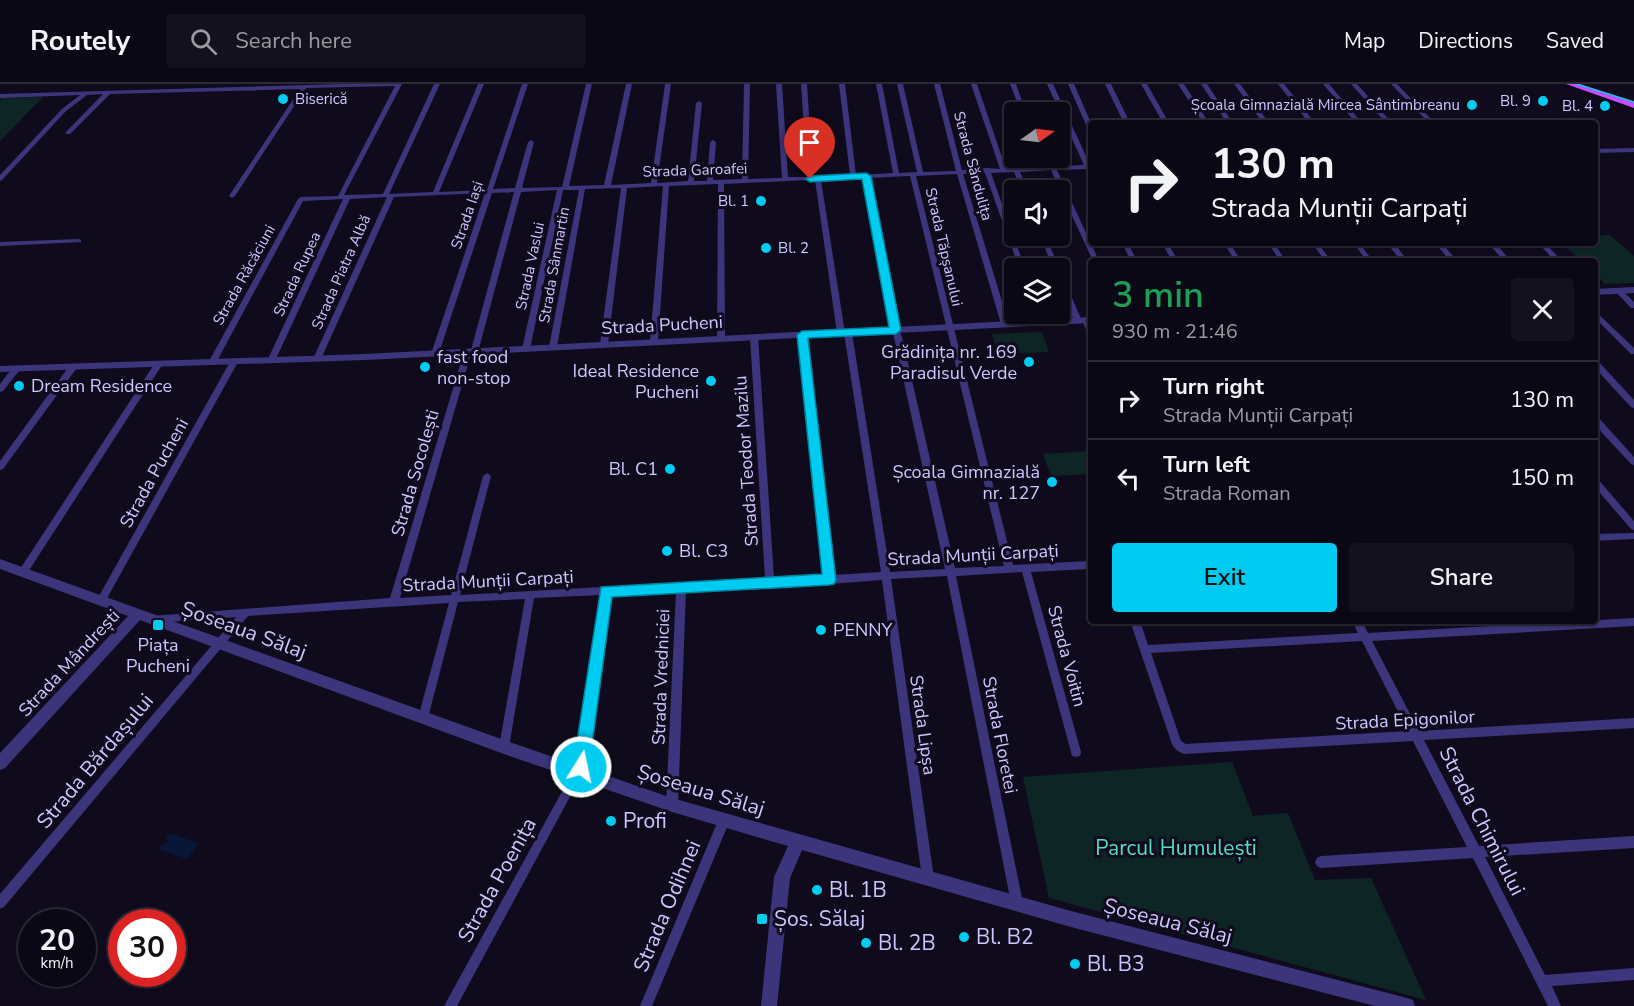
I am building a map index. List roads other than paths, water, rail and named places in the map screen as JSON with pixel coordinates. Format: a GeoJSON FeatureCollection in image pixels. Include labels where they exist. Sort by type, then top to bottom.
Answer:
{"type":"FeatureCollection","features":[{"type":"Feature","properties":{"kind":"main road"},"geometry":{"type":"LineString","coordinates":[[1570,84],[1634,105]]}},
{"type":"Feature","properties":{"kind":"main road"},"geometry":{"type":"LineString","coordinates":[[1588,84],[1634,99]]}},
{"type":"Feature","properties":{"kind":"street"},"geometry":{"type":"LineString","coordinates":[[62,95],[71,84]]}},
{"type":"Feature","properties":{"kind":"street"},"geometry":{"type":"LineString","coordinates":[[97,93],[104,84]]}},
{"type":"Feature","properties":{"kind":"street"},"geometry":{"type":"LineString","coordinates":[[0,96],[397,84]]}},
{"type":"Feature","properties":{"kind":"street","name":"Strada Rupea"},"geometry":{"type":"LineString","coordinates":[[271,361],[397,84]]}},
{"type":"Feature","properties":{"kind":"street","name":"Strada Piatra Albă"},"geometry":{"type":"LineString","coordinates":[[317,359],[437,84]]}},
{"type":"Feature","properties":{"kind":"street"},"geometry":{"type":"LineString","coordinates":[[435,194],[481,84]]}},
{"type":"Feature","properties":{"kind":"street","name":"Strada Iași"},"geometry":{"type":"LineString","coordinates":[[435,354],[525,84]]}},
{"type":"Feature","properties":{"kind":"street","name":"Strada Vaslui"},"geometry":{"type":"LineString","coordinates":[[526,349],[589,84]]}},
{"type":"Feature","properties":{"kind":"street"},"geometry":{"type":"LineString","coordinates":[[607,187],[629,84]]}},
{"type":"Feature","properties":{"kind":"street"},"geometry":{"type":"LineString","coordinates":[[654,185],[668,84]]}},
{"type":"Feature","properties":{"kind":"street"},"geometry":{"type":"LineString","coordinates":[[745,182],[747,84]]}},
{"type":"Feature","properties":{"kind":"street"},"geometry":{"type":"LineString","coordinates":[[779,84],[785,180]]}},
{"type":"Feature","properties":{"kind":"street"},"geometry":{"type":"LineString","coordinates":[[804,84],[810,179]]}},
{"type":"Feature","properties":{"kind":"street"},"geometry":{"type":"LineString","coordinates":[[842,84],[853,177]]}},
{"type":"Feature","properties":{"kind":"street"},"geometry":{"type":"LineString","coordinates":[[879,84],[896,175]]}},
{"type":"Feature","properties":{"kind":"street","name":"Strada Tăpșanului"},"geometry":{"type":"LineString","coordinates":[[900,84],[916,174],[949,327],[1010,570]]}},
{"type":"Feature","properties":{"kind":"street","name":"Strada Săndulița"},"geometry":{"type":"LineString","coordinates":[[937,84],[959,171],[1004,321]]}},
{"type":"Feature","properties":{"kind":"street"},"geometry":{"type":"LineString","coordinates":[[974,84],[1003,169]]}},
{"type":"Feature","properties":{"kind":"street"},"geometry":{"type":"LineString","coordinates":[[1013,84],[1020,102]]}},
{"type":"Feature","properties":{"kind":"street"},"geometry":{"type":"LineString","coordinates":[[1050,84],[1088,167]]}},
{"type":"Feature","properties":{"kind":"street"},"geometry":{"type":"LineString","coordinates":[[1071,84],[1088,122]]}},
{"type":"Feature","properties":{"kind":"street"},"geometry":{"type":"LineString","coordinates":[[1107,84],[1125,120]]}},
{"type":"Feature","properties":{"kind":"street"},"geometry":{"type":"LineString","coordinates":[[1144,84],[1164,120]]}},
{"type":"Feature","properties":{"kind":"street"},"geometry":{"type":"LineString","coordinates":[[1181,84],[1204,120]]}},
{"type":"Feature","properties":{"kind":"street"},"geometry":{"type":"LineString","coordinates":[[1203,84],[1228,120]]}},
{"type":"Feature","properties":{"kind":"street"},"geometry":{"type":"LineString","coordinates":[[1237,84],[1264,120]]}},
{"type":"Feature","properties":{"kind":"street"},"geometry":{"type":"LineString","coordinates":[[1281,84],[1310,120]]}},
{"type":"Feature","properties":{"kind":"street"},"geometry":{"type":"LineString","coordinates":[[1326,84],[1356,120]]}},
{"type":"Feature","properties":{"kind":"street"},"geometry":{"type":"LineString","coordinates":[[1354,84],[1386,120]]}},
{"type":"Feature","properties":{"kind":"street"},"geometry":{"type":"LineString","coordinates":[[1394,84],[1429,120]]}},
{"type":"Feature","properties":{"kind":"street"},"geometry":{"type":"LineString","coordinates":[[232,196],[304,87]]}},
{"type":"Feature","properties":{"kind":"street"},"geometry":{"type":"LineString","coordinates":[[68,134],[108,93]]}},
{"type":"Feature","properties":{"kind":"street"},"geometry":{"type":"LineString","coordinates":[[0,179],[64,111],[85,94]]}},
{"type":"Feature","properties":{"kind":"street"},"geometry":{"type":"LineString","coordinates":[[691,184],[699,103]]}},
{"type":"Feature","properties":{"kind":"street","name":"Strada Socolești"},"geometry":{"type":"LineString","coordinates":[[394,602],[471,352],[531,142]]}},
{"type":"Feature","properties":{"kind":"street"},"geometry":{"type":"LineString","coordinates":[[710,183],[713,142]]}},
{"type":"Feature","properties":{"kind":"street"},"geometry":{"type":"LineString","coordinates":[[1598,151],[1634,150]]}},
{"type":"Feature","properties":{"kind":"street"},"geometry":{"type":"LineString","coordinates":[[1049,168],[1088,245]]}},
{"type":"Feature","properties":{"kind":"street","name":"Strada Garoafei"},"geometry":{"type":"LineString","coordinates":[[301,199],[818,179],[1003,169],[1088,169]]}},
{"type":"Feature","properties":{"kind":"street"},"geometry":{"type":"LineString","coordinates":[[1016,169],[1021,180]]}},
{"type":"Feature","properties":{"kind":"street"},"geometry":{"type":"LineString","coordinates":[[987,170],[1018,258]]}},
{"type":"Feature","properties":{"kind":"street","name":"Strada Floretei"},"geometry":{"type":"LineString","coordinates":[[866,176],[896,330],[951,573],[1017,903]]}},
{"type":"Feature","properties":{"kind":"street","name":"Strada Lipșa"},"geometry":{"type":"LineString","coordinates":[[818,179],[886,577],[928,878]]}},
{"type":"Feature","properties":{"kind":"street"},"geometry":{"type":"LineString","coordinates":[[721,183],[721,339]]}},
{"type":"Feature","properties":{"kind":"street"},"geometry":{"type":"LineString","coordinates":[[654,342],[666,185]]}},
{"type":"Feature","properties":{"kind":"street"},"geometry":{"type":"LineString","coordinates":[[604,344],[624,186]]}},
{"type":"Feature","properties":{"kind":"street","name":"Strada Sânmartin"},"geometry":{"type":"LineString","coordinates":[[553,347],[582,188]]}},
{"type":"Feature","properties":{"kind":"street","name":"Strada Răcăciuni"},"geometry":{"type":"LineString","coordinates":[[212,363],[301,199]]}},
{"type":"Feature","properties":{"kind":"street"},"geometry":{"type":"LineString","coordinates":[[0,244],[79,241]]}},
{"type":"Feature","properties":{"kind":"street"},"geometry":{"type":"LineString","coordinates":[[1358,246],[1368,258]]}},
{"type":"Feature","properties":{"kind":"street"},"geometry":{"type":"LineString","coordinates":[[1392,246],[1402,258]]}},
{"type":"Feature","properties":{"kind":"street"},"geometry":{"type":"LineString","coordinates":[[1441,246],[1451,258]]}},
{"type":"Feature","properties":{"kind":"street"},"geometry":{"type":"LineString","coordinates":[[1494,246],[1505,258]]}},
{"type":"Feature","properties":{"kind":"street"},"geometry":{"type":"LineString","coordinates":[[1544,246],[1556,258]]}},
{"type":"Feature","properties":{"kind":"street"},"geometry":{"type":"LineString","coordinates":[[1598,292],[1634,290]]}},
{"type":"Feature","properties":{"kind":"street"},"geometry":{"type":"LineString","coordinates":[[1619,291],[1634,306]]}},
{"type":"Feature","properties":{"kind":"street"},"geometry":{"type":"LineString","coordinates":[[1070,295],[1086,323]]}},
{"type":"Feature","properties":{"kind":"street"},"geometry":{"type":"LineString","coordinates":[[1598,316],[1634,352]]}},
{"type":"Feature","properties":{"kind":"street","name":"Strada Pucheni"},"geometry":{"type":"LineString","coordinates":[[1070,321],[1086,323]]}},
{"type":"Feature","properties":{"kind":"street","name":"Strada Pucheni"},"geometry":{"type":"LineString","coordinates":[[0,369],[435,354],[1005,324]]}},
{"type":"Feature","properties":{"kind":"street"},"geometry":{"type":"LineString","coordinates":[[802,335],[829,580]]}},
{"type":"Feature","properties":{"kind":"street","name":"Strada Teodor Mazilu"},"geometry":{"type":"LineString","coordinates":[[754,337],[770,583]]}},
{"type":"Feature","properties":{"kind":"street","name":"Strada Pucheni"},"geometry":{"type":"LineString","coordinates":[[102,599],[234,362]]}},
{"type":"Feature","properties":{"kind":"street"},"geometry":{"type":"LineString","coordinates":[[23,572],[158,365]]}},
{"type":"Feature","properties":{"kind":"street"},"geometry":{"type":"LineString","coordinates":[[1598,366],[1634,405]]}},
{"type":"Feature","properties":{"kind":"street"},"geometry":{"type":"LineString","coordinates":[[0,467],[73,367]]}},
{"type":"Feature","properties":{"kind":"street"},"geometry":{"type":"LineString","coordinates":[[0,389],[16,369]]}},
{"type":"Feature","properties":{"kind":"street"},"geometry":{"type":"LineString","coordinates":[[1598,422],[1634,462]]}},
{"type":"Feature","properties":{"kind":"street"},"geometry":{"type":"LineString","coordinates":[[423,718],[487,476]]}},
{"type":"Feature","properties":{"kind":"street"},"geometry":{"type":"LineString","coordinates":[[1598,485],[1634,527]]}},
{"type":"Feature","properties":{"kind":"street"},"geometry":{"type":"LineString","coordinates":[[1598,538],[1634,536]]}},
{"type":"Feature","properties":{"kind":"street","name":"Șoseaua Sălaj"},"geometry":{"type":"LineString","coordinates":[[0,564],[102,599],[423,718],[672,805],[1017,903],[1407,1006]]}},
{"type":"Feature","properties":{"kind":"street","name":"Strada Munții Carpați"},"geometry":{"type":"LineString","coordinates":[[154,619],[394,602],[1088,566]]}},
{"type":"Feature","properties":{"kind":"street","name":"Strada Voitin"},"geometry":{"type":"LineString","coordinates":[[1026,569],[1076,752]]}},
{"type":"Feature","properties":{"kind":"street","name":"Strada Vredniciei"},"geometry":{"type":"LineString","coordinates":[[672,805],[681,587]]}},
{"type":"Feature","properties":{"kind":"street","name":"Strada Poenița"},"geometry":{"type":"LineString","coordinates":[[450,1006],[579,773],[583,760],[606,592]]}},
{"type":"Feature","properties":{"kind":"street"},"geometry":{"type":"LineString","coordinates":[[504,747],[530,596]]}},
{"type":"Feature","properties":{"kind":"street"},"geometry":{"type":"LineString","coordinates":[[220,644],[246,612]]}},
{"type":"Feature","properties":{"kind":"street","name":"Strada Mândrești"},"geometry":{"type":"LineString","coordinates":[[0,763],[139,613]]}},
{"type":"Feature","properties":{"kind":"street"},"geometry":{"type":"LineString","coordinates":[[1136,624],[1144,648],[1634,622]]}},
{"type":"Feature","properties":{"kind":"street","name":"Strada Chimirului"},"geometry":{"type":"LineString","coordinates":[[1358,624],[1555,1006]]}},
{"type":"Feature","properties":{"kind":"street","name":"Strada Bărdașului"},"geometry":{"type":"LineString","coordinates":[[0,903],[220,644]]}},
{"type":"Feature","properties":{"kind":"street","name":"Strada Epigonilor"},"geometry":{"type":"LineString","coordinates":[[1144,648],[1179,747],[1184,749],[1634,723]]}},
{"type":"Feature","properties":{"kind":"street","name":"Strada Odihnei"},"geometry":{"type":"LineString","coordinates":[[646,1006],[724,820]]}},
{"type":"Feature","properties":{"kind":"street"},"geometry":{"type":"LineString","coordinates":[[769,1006],[781,888],[787,863],[798,842]]}},
{"type":"Feature","properties":{"kind":"street"},"geometry":{"type":"LineString","coordinates":[[1321,862],[1634,842]]}},
{"type":"Feature","properties":{"kind":"street"},"geometry":{"type":"LineString","coordinates":[[1542,981],[1634,974]]}},
{"type":"Feature","properties":{"kind":"water"},"geometry":{"type":"Polygon","coordinates":[[[169,833],[199,843],[187,859],[158,849],[169,841],[166,839],[169,833]]]}},
{"type":"Feature","properties":{"kind":"tram line"},"geometry":{"type":"LineString","coordinates":[[1577,84],[1634,102]]}},
{"type":"Feature","properties":{"kind":"place","name":"Biserică"},"geometry":{"type":"Point","coordinates":[283,99]}},
{"type":"Feature","properties":{"kind":"place","name":"Bl. 9"},"geometry":{"type":"Point","coordinates":[1543,101]}},
{"type":"Feature","properties":{"kind":"place","name":"Școala Gimnazială Mircea Sântimbreanu"},"geometry":{"type":"Point","coordinates":[1472,105]}},
{"type":"Feature","properties":{"kind":"place","name":"Bl. 4"},"geometry":{"type":"Point","coordinates":[1605,106]}},
{"type":"Feature","properties":{"kind":"place","name":"Bl. 1"},"geometry":{"type":"Point","coordinates":[761,201]}},
{"type":"Feature","properties":{"kind":"place","name":"Bl. 2"},"geometry":{"type":"Point","coordinates":[766,248]}},
{"type":"Feature","properties":{"kind":"place","name":"Grădinița nr. 169 Paradisul Verde"},"geometry":{"type":"Point","coordinates":[1029,362]}},
{"type":"Feature","properties":{"kind":"place","name":"fast food non-stop"},"geometry":{"type":"Point","coordinates":[425,367]}},
{"type":"Feature","properties":{"kind":"place","name":"Ideal Residence Pucheni"},"geometry":{"type":"Point","coordinates":[711,381]}},
{"type":"Feature","properties":{"kind":"place","name":"Dream Residence"},"geometry":{"type":"Point","coordinates":[19,386]}},
{"type":"Feature","properties":{"kind":"place","name":"Bl. C1"},"geometry":{"type":"Point","coordinates":[670,469]}},
{"type":"Feature","properties":{"kind":"place","name":"Școala Gimnazială nr. 127"},"geometry":{"type":"Point","coordinates":[1052,482]}},
{"type":"Feature","properties":{"kind":"place","name":"Bl. C3"},"geometry":{"type":"Point","coordinates":[667,551]}},
{"type":"Feature","properties":{"kind":"place","name":"Piața Pucheni"},"geometry":{"type":"Point","coordinates":[158,625]}},
{"type":"Feature","properties":{"kind":"place","name":"PENNY"},"geometry":{"type":"Point","coordinates":[821,630]}},
{"type":"Feature","properties":{"kind":"place","name":"Profi"},"geometry":{"type":"Point","coordinates":[611,821]}},
{"type":"Feature","properties":{"kind":"place","name":"Bl. 1B"},"geometry":{"type":"Point","coordinates":[817,890]}},
{"type":"Feature","properties":{"kind":"place","name":"Șos. Sălaj"},"geometry":{"type":"Point","coordinates":[762,919]}},
{"type":"Feature","properties":{"kind":"place","name":"Bl. B2"},"geometry":{"type":"Point","coordinates":[964,937]}},
{"type":"Feature","properties":{"kind":"place","name":"Bl. 2B"},"geometry":{"type":"Point","coordinates":[866,943]}},
{"type":"Feature","properties":{"kind":"place","name":"Bl. B3"},"geometry":{"type":"Point","coordinates":[1075,964]}},
{"type":"Feature","properties":{"kind":"park label","name":"Parcul Humulești"},"geometry":{"type":"Point","coordinates":[1176,848]}}]}
